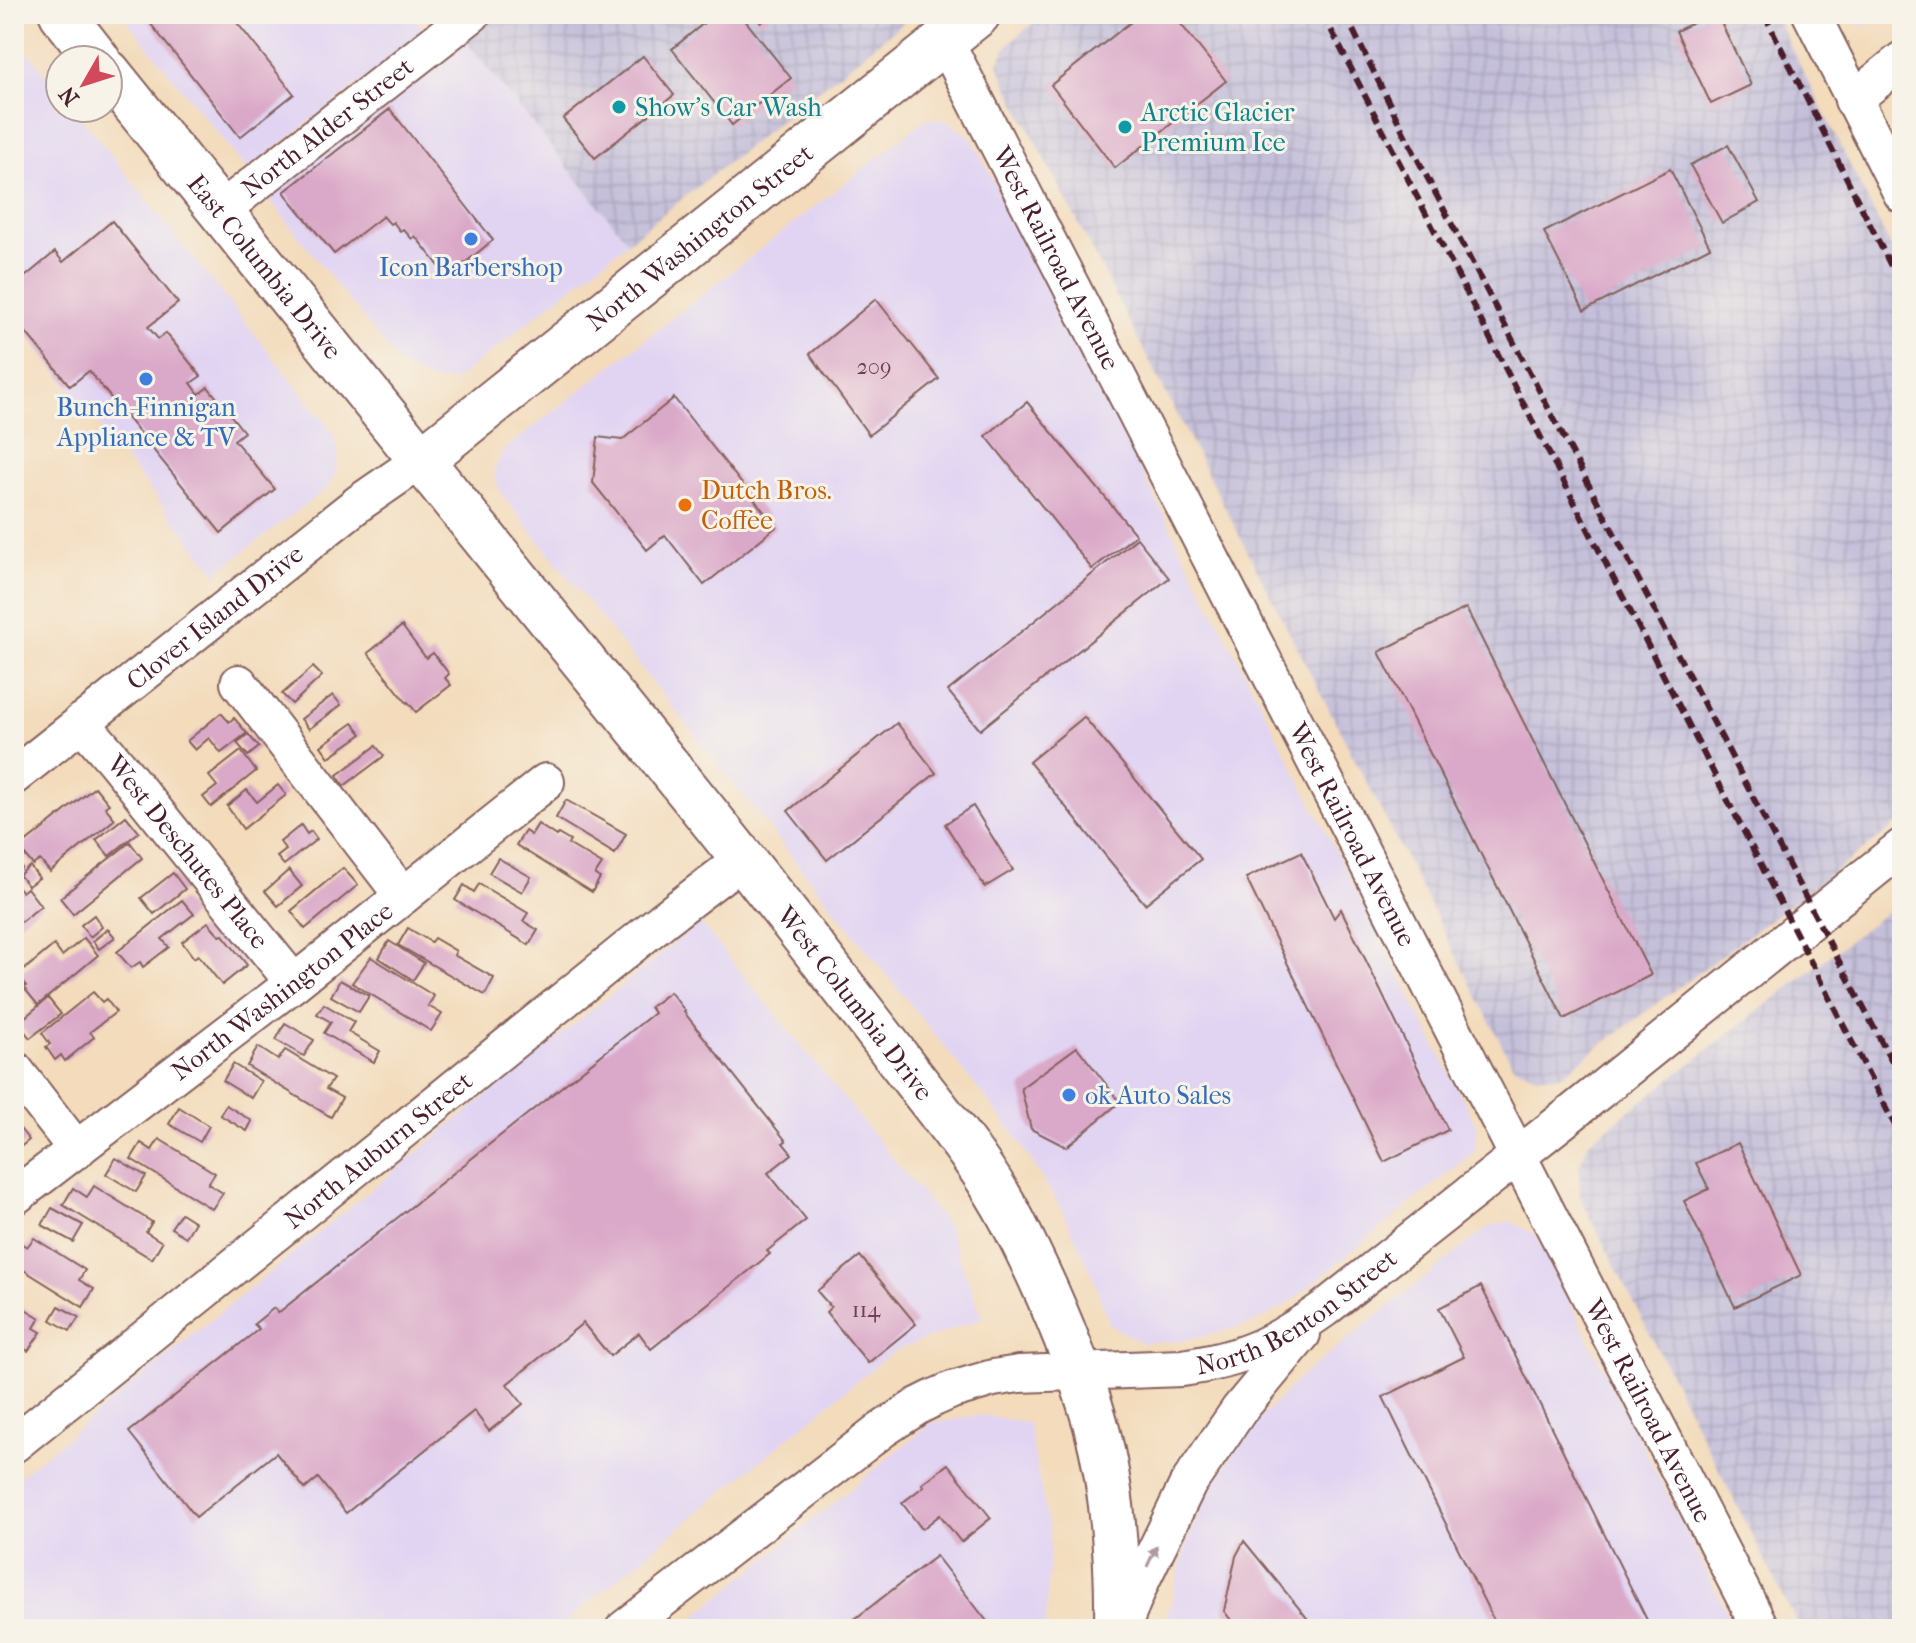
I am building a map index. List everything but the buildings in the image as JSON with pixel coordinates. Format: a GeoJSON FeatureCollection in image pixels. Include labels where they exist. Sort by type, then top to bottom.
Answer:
{"type":"FeatureCollection","features":[{"type":"Feature","properties":{"kind":"main road"},"geometry":{"type":"LineString","coordinates":[[62,14],[85,44]]}},
{"type":"Feature","properties":{"kind":"main road","name":"North Washington Street"},"geometry":{"type":"LineString","coordinates":[[420,461],[978,14]]}},
{"type":"Feature","properties":{"kind":"main road","name":"East Columbia Drive"},"geometry":{"type":"LineString","coordinates":[[124,92],[420,461]]}},
{"type":"Feature","properties":{"kind":"main road","name":"West Columbia Drive"},"geometry":{"type":"LineString","coordinates":[[420,461],[811,944],[949,1125],[1008,1213],[1036,1267],[1096,1426],[1115,1554],[1117,1629]]}},
{"type":"Feature","properties":{"kind":"street","name":"North Alder Street"},"geometry":{"type":"LineString","coordinates":[[220,211],[472,14]]}},
{"type":"Feature","properties":{"kind":"street"},"geometry":{"type":"LineString","coordinates":[[1811,14],[1902,194]]}},
{"type":"Feature","properties":{"kind":"street","name":"West Railroad Avenue"},"geometry":{"type":"LineString","coordinates":[[945,41],[1761,1629]]}},
{"type":"Feature","properties":{"kind":"street"},"geometry":{"type":"LineString","coordinates":[[1853,100],[1902,60]]}},
{"type":"Feature","properties":{"kind":"street","name":"Clover Island Drive"},"geometry":{"type":"LineString","coordinates":[[14,776],[359,503],[420,461]]}},
{"type":"Feature","properties":{"kind":"street"},"geometry":{"type":"LineString","coordinates":[[239,683],[403,896]]}},
{"type":"Feature","properties":{"kind":"street","name":"West Deschutes Place"},"geometry":{"type":"LineString","coordinates":[[81,722],[294,983]]}},
{"type":"Feature","properties":{"kind":"street","name":"North Washington Place"},"geometry":{"type":"LineString","coordinates":[[14,1197],[294,983],[546,782]]}},
{"type":"Feature","properties":{"kind":"street","name":"North Benton Street"},"geometry":{"type":"LineString","coordinates":[[624,1629],[883,1429],[918,1406],[952,1390],[1019,1374],[1182,1368],[1229,1359],[1272,1343],[1324,1309],[1902,847]]}},
{"type":"Feature","properties":{"kind":"street","name":"North Auburn Street"},"geometry":{"type":"LineString","coordinates":[[14,1444],[663,920],[743,859]]}},
{"type":"Feature","properties":{"kind":"street"},"geometry":{"type":"LineString","coordinates":[[14,1069],[77,1150]]}},
{"type":"Feature","properties":{"kind":"street"},"geometry":{"type":"LineString","coordinates":[[1124,1629],[1142,1579],[1188,1484],[1239,1410],[1324,1309]]}},
{"type":"Feature","properties":{"kind":"shaded area"},"geometry":{"type":"Polygon","coordinates":[[[122,14],[412,14],[426,32],[247,170],[122,14]]]}},
{"type":"Feature","properties":{"kind":"shaded area"},"geometry":{"type":"Polygon","coordinates":[[[496,14],[914,14],[628,242],[464,39],[496,14]]]}},
{"type":"Feature","properties":{"kind":"shaded area"},"geometry":{"type":"Polygon","coordinates":[[[1045,14],[1774,14],[1902,269],[1902,821],[1560,1076],[1537,1076],[1513,1066],[1007,85],[998,64],[1008,44],[1045,14]]]}},
{"type":"Feature","properties":{"kind":"shaded area"},"geometry":{"type":"Polygon","coordinates":[[[1847,14],[1882,14],[1870,24],[1858,25],[1847,14]]]}},
{"type":"Feature","properties":{"kind":"shaded area"},"geometry":{"type":"Polygon","coordinates":[[[14,35],[44,72],[44,124],[86,124],[333,432],[338,449],[336,472],[326,489],[216,573],[14,318],[14,35]]]}},
{"type":"Feature","properties":{"kind":"shaded area"},"geometry":{"type":"Polygon","coordinates":[[[464,39],[628,242],[455,381],[431,381],[401,366],[265,194],[464,39]]]}},
{"type":"Feature","properties":{"kind":"shaded area"},"geometry":{"type":"Polygon","coordinates":[[[928,118],[947,121],[971,137],[1477,1127],[1475,1151],[1292,1301],[1252,1324],[1180,1341],[1142,1343],[1110,1325],[1091,1271],[1061,1208],[1015,1135],[500,492],[494,472],[503,451],[928,118]]]}},
{"type":"Feature","properties":{"kind":"shaded area"},"geometry":{"type":"Polygon","coordinates":[[[1902,900],[1902,1629],[1800,1629],[1580,1197],[1579,1166],[1589,1142],[1902,900]]]}},
{"type":"Feature","properties":{"kind":"shaded area"},"geometry":{"type":"Polygon","coordinates":[[[700,922],[947,1225],[983,1318],[892,1352],[569,1619],[575,1629],[14,1629],[14,1481],[700,922]]]}},
{"type":"Feature","properties":{"kind":"shaded area"},"geometry":{"type":"Polygon","coordinates":[[[1510,1221],[1536,1235],[1735,1629],[1166,1629],[1187,1542],[1214,1482],[1252,1427],[1298,1379],[1489,1227],[1510,1221]]]}},
{"type":"Feature","properties":{"kind":"shaded area"},"geometry":{"type":"Polygon","coordinates":[[[979,1415],[1028,1423],[1050,1536],[1046,1629],[689,1629],[691,1620],[930,1424],[979,1415]]]}},
{"type":"Feature","properties":{"kind":"railway"},"geometry":{"type":"LineString","coordinates":[[1323,14],[1902,1139]]}},
{"type":"Feature","properties":{"kind":"railway"},"geometry":{"type":"LineString","coordinates":[[1345,14],[1407,139],[1902,1081]]}},
{"type":"Feature","properties":{"kind":"railway"},"geometry":{"type":"LineString","coordinates":[[1764,14],[1902,288]]}},
{"type":"Feature","properties":{"kind":"place","name":"Show's Car Wash"},"geometry":{"type":"Point","coordinates":[619,107]}},
{"type":"Feature","properties":{"kind":"place","name":"Arctic Glacier Premium Ice"},"geometry":{"type":"Point","coordinates":[1125,127]}},
{"type":"Feature","properties":{"kind":"place","name":"Icon Barbershop"},"geometry":{"type":"Point","coordinates":[471,239]}},
{"type":"Feature","properties":{"kind":"place","name":"Bunch-Finnigan Appliance & TV"},"geometry":{"type":"Point","coordinates":[146,379]}},
{"type":"Feature","properties":{"kind":"place","name":"Dutch Bros. Coffee"},"geometry":{"type":"Point","coordinates":[685,505]}},
{"type":"Feature","properties":{"kind":"place","name":"ok Auto Sales"},"geometry":{"type":"Point","coordinates":[1069,1095]}}]}
